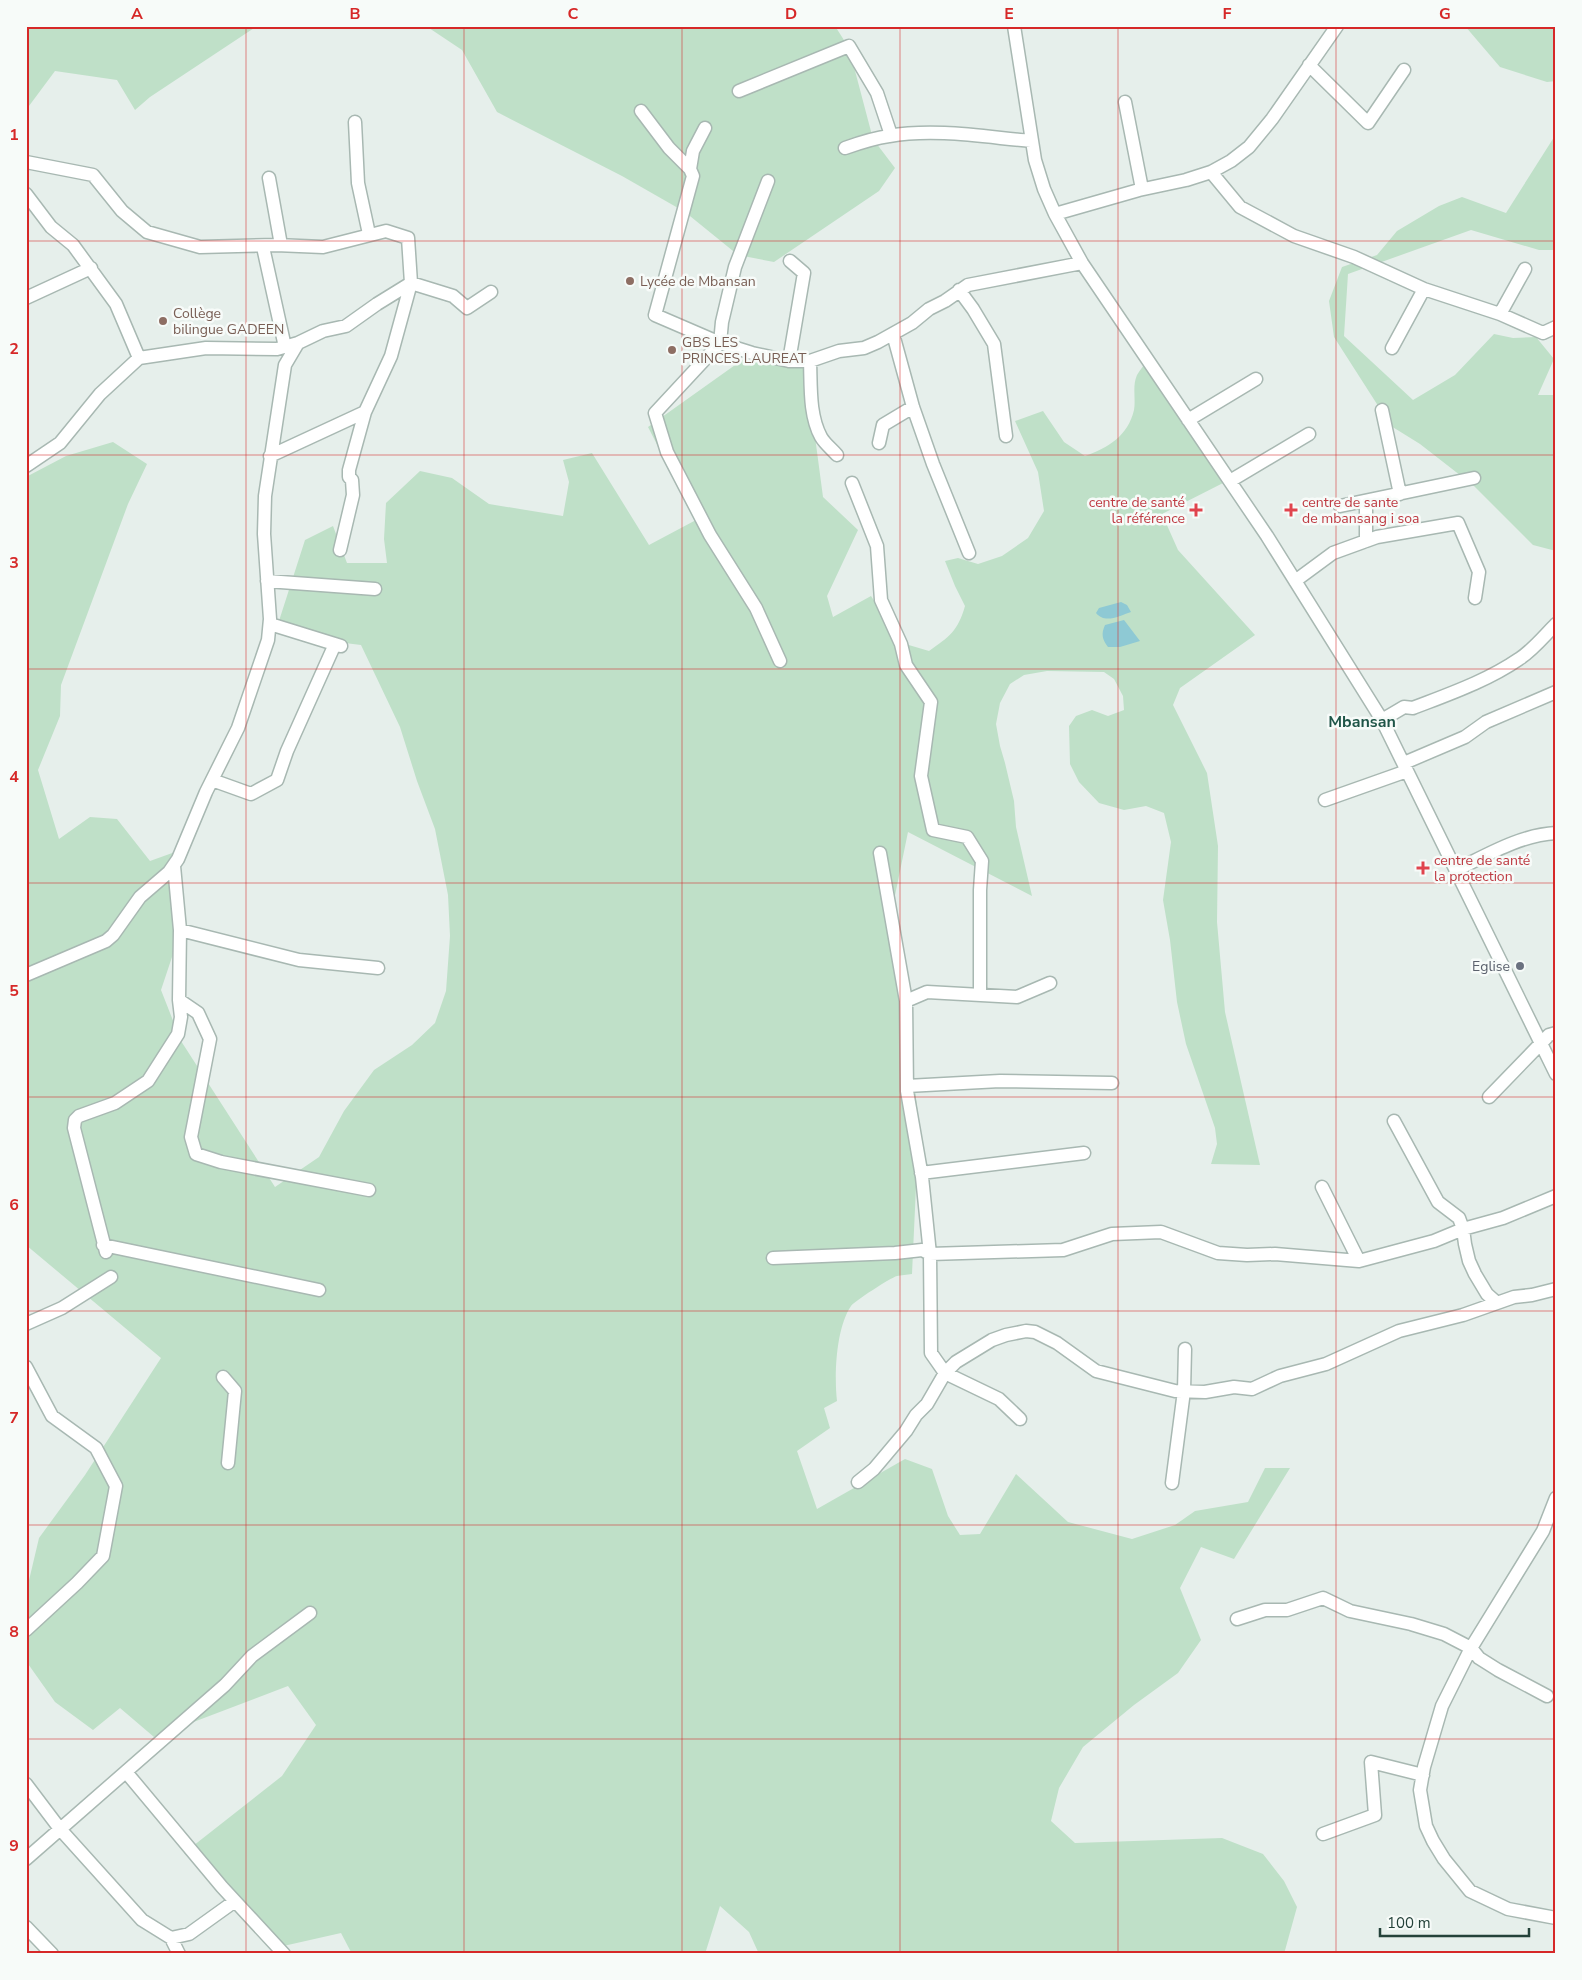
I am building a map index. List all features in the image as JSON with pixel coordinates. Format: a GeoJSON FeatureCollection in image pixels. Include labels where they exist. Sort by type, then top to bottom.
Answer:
{"type":"FeatureCollection","features":[{"type":"Feature","properties":{"kind":"street"},"geometry":{"type":"LineString","coordinates":[[1014,26],[1031,141],[1044,189],[1055,214],[1082,263],[1230,481],[1382,720],[1556,1074]]}},
{"type":"Feature","properties":{"kind":"street"},"geometry":{"type":"LineString","coordinates":[[1055,214],[1186,180],[1211,172],[1231,161],[1249,147],[1272,118],[1337,26]]}},
{"type":"Feature","properties":{"kind":"street"},"geometry":{"type":"LineString","coordinates":[[739,91],[850,46],[877,93],[891,135]]}},
{"type":"Feature","properties":{"kind":"street"},"geometry":{"type":"LineString","coordinates":[[1309,65],[1368,123],[1404,70]]}},
{"type":"Feature","properties":{"kind":"street"},"geometry":{"type":"LineString","coordinates":[[1125,102],[1142,190]]}},
{"type":"Feature","properties":{"kind":"street"},"geometry":{"type":"LineString","coordinates":[[642,111],[669,148],[690,169],[693,176],[655,314],[720,342],[770,358],[789,361],[810,361],[839,351],[864,348],[893,334],[968,285],[1082,263]]}},
{"type":"Feature","properties":{"kind":"street"},"geometry":{"type":"LineString","coordinates":[[355,122],[358,183],[369,234]]}},
{"type":"Feature","properties":{"kind":"street"},"geometry":{"type":"LineString","coordinates":[[690,169],[693,151],[705,128]]}},
{"type":"Feature","properties":{"kind":"street"},"geometry":{"type":"LineString","coordinates":[[845,148],[891,135],[962,135],[1031,141]]}},
{"type":"Feature","properties":{"kind":"street"},"geometry":{"type":"LineString","coordinates":[[26,162],[92,175],[122,211],[147,232],[200,247],[263,247],[281,245],[323,247],[386,231],[408,238],[411,283],[392,356],[365,412],[349,470],[353,496],[340,550]]}},
{"type":"Feature","properties":{"kind":"street"},"geometry":{"type":"LineString","coordinates":[[1211,172],[1240,207],[1294,236],[1354,257],[1424,289],[1500,314],[1543,333],[1556,327]]}},
{"type":"Feature","properties":{"kind":"street"},"geometry":{"type":"LineString","coordinates":[[269,178],[281,245]]}},
{"type":"Feature","properties":{"kind":"street"},"geometry":{"type":"LineString","coordinates":[[768,181],[735,268],[722,322],[720,342],[655,413],[667,452],[710,536],[756,608],[780,661]]}},
{"type":"Feature","properties":{"kind":"street"},"geometry":{"type":"LineString","coordinates":[[26,194],[51,227],[73,245],[116,304],[139,358]]}},
{"type":"Feature","properties":{"kind":"street"},"geometry":{"type":"LineString","coordinates":[[26,975],[106,941],[120,928],[140,897],[174,866],[212,780],[238,728],[262,660],[268,640],[270,624],[264,534],[265,496],[285,365],[292,345],[263,247]]}},
{"type":"Feature","properties":{"kind":"street"},"geometry":{"type":"LineString","coordinates":[[789,361],[804,273],[790,261]]}},
{"type":"Feature","properties":{"kind":"street"},"geometry":{"type":"LineString","coordinates":[[26,298],[91,268]]}},
{"type":"Feature","properties":{"kind":"street"},"geometry":{"type":"LineString","coordinates":[[1500,314],[1525,269]]}},
{"type":"Feature","properties":{"kind":"street"},"geometry":{"type":"LineString","coordinates":[[26,466],[60,443],[100,394],[139,358],[206,348],[277,349],[292,345],[323,331],[346,326],[411,283],[453,296],[467,308],[491,292]]}},
{"type":"Feature","properties":{"kind":"street"},"geometry":{"type":"LineString","coordinates":[[1392,348],[1424,289]]}},
{"type":"Feature","properties":{"kind":"street"},"geometry":{"type":"LineString","coordinates":[[959,290],[994,344],[1006,436]]}},
{"type":"Feature","properties":{"kind":"street"},"geometry":{"type":"LineString","coordinates":[[893,334],[913,407],[933,464],[970,553]]}},
{"type":"Feature","properties":{"kind":"street"},"geometry":{"type":"LineString","coordinates":[[810,361],[812,406],[818,429],[822,438],[837,455]]}},
{"type":"Feature","properties":{"kind":"street"},"geometry":{"type":"LineString","coordinates":[[1188,420],[1256,379]]}},
{"type":"Feature","properties":{"kind":"street"},"geometry":{"type":"LineString","coordinates":[[879,443],[883,425],[913,407]]}},
{"type":"Feature","properties":{"kind":"street"},"geometry":{"type":"LineString","coordinates":[[1382,410],[1400,494]]}},
{"type":"Feature","properties":{"kind":"street"},"geometry":{"type":"LineString","coordinates":[[270,456],[365,412]]}},
{"type":"Feature","properties":{"kind":"street"},"geometry":{"type":"LineString","coordinates":[[1230,481],[1309,434]]}},
{"type":"Feature","properties":{"kind":"street"},"geometry":{"type":"LineString","coordinates":[[1340,506],[1474,478]]}},
{"type":"Feature","properties":{"kind":"street"},"geometry":{"type":"LineString","coordinates":[[852,483],[877,546],[882,600],[901,644],[906,666],[931,702],[922,776],[932,830],[967,837],[982,861],[980,890],[980,995]]}},
{"type":"Feature","properties":{"kind":"street"},"geometry":{"type":"LineString","coordinates":[[1366,501],[1366,541]]}},
{"type":"Feature","properties":{"kind":"street"},"geometry":{"type":"LineString","coordinates":[[1295,581],[1333,552],[1377,537],[1458,522],[1479,572],[1475,598]]}},
{"type":"Feature","properties":{"kind":"street"},"geometry":{"type":"LineString","coordinates":[[267,581],[375,589]]}},
{"type":"Feature","properties":{"kind":"street"},"geometry":{"type":"LineString","coordinates":[[212,780],[251,794],[277,780],[287,751],[338,646],[270,624]]}},
{"type":"Feature","properties":{"kind":"street"},"geometry":{"type":"LineString","coordinates":[[1382,720],[1404,707],[1412,708],[1499,672],[1520,658],[1556,624]]}},
{"type":"Feature","properties":{"kind":"street"},"geometry":{"type":"LineString","coordinates":[[1325,800],[1405,767],[1466,737],[1486,722],[1556,692]]}},
{"type":"Feature","properties":{"kind":"street"},"geometry":{"type":"LineString","coordinates":[[1456,870],[1509,844],[1531,836],[1556,832]]}},
{"type":"Feature","properties":{"kind":"street"},"geometry":{"type":"LineString","coordinates":[[880,853],[906,1001],[907,1086],[921,1173],[930,1254],[931,1353],[945,1373],[999,1400],[1020,1419]]}},
{"type":"Feature","properties":{"kind":"street"},"geometry":{"type":"LineString","coordinates":[[174,866],[180,930],[179,1000],[182,1017],[178,1034],[148,1081],[115,1103],[80,1116],[75,1120],[74,1128],[105,1249],[319,1290]]}},
{"type":"Feature","properties":{"kind":"street"},"geometry":{"type":"LineString","coordinates":[[180,930],[299,960],[378,968]]}},
{"type":"Feature","properties":{"kind":"street"},"geometry":{"type":"LineString","coordinates":[[906,1001],[927,992],[1017,997],[1050,983]]}},
{"type":"Feature","properties":{"kind":"street"},"geometry":{"type":"LineString","coordinates":[[179,1000],[198,1013],[210,1039],[191,1137],[196,1154],[221,1162],[369,1190]]}},
{"type":"Feature","properties":{"kind":"street"},"geometry":{"type":"LineString","coordinates":[[1489,1097],[1549,1035],[1556,1034]]}},
{"type":"Feature","properties":{"kind":"street"},"geometry":{"type":"LineString","coordinates":[[907,1086],[1000,1081],[1112,1083]]}},
{"type":"Feature","properties":{"kind":"street"},"geometry":{"type":"LineString","coordinates":[[1394,1121],[1438,1202],[1459,1218],[1463,1229],[1464,1244],[1475,1274],[1487,1294],[1496,1302]]}},
{"type":"Feature","properties":{"kind":"street"},"geometry":{"type":"LineString","coordinates":[[921,1173],[1084,1153]]}},
{"type":"Feature","properties":{"kind":"street"},"geometry":{"type":"LineString","coordinates":[[1322,1187],[1359,1261]]}},
{"type":"Feature","properties":{"kind":"street"},"geometry":{"type":"LineString","coordinates":[[773,1258],[922,1250],[930,1254],[1063,1250],[1112,1234],[1161,1232],[1218,1252],[1247,1256],[1275,1254],[1359,1261],[1434,1241],[1463,1229],[1503,1218],[1556,1196]]}},
{"type":"Feature","properties":{"kind":"street"},"geometry":{"type":"LineString","coordinates":[[26,1324],[62,1308],[111,1277]]}},
{"type":"Feature","properties":{"kind":"street"},"geometry":{"type":"LineString","coordinates":[[858,1482],[874,1469],[906,1431],[916,1415],[927,1404],[945,1373],[956,1362],[992,1340],[1026,1331],[1035,1332],[1056,1343],[1096,1371],[1175,1391],[1205,1392],[1234,1387],[1252,1388],[1280,1376],[1326,1364],[1399,1331],[1463,1315],[1514,1297],[1556,1289]]}},
{"type":"Feature","properties":{"kind":"street"},"geometry":{"type":"LineString","coordinates":[[1172,1483],[1184,1391],[1185,1349]]}},
{"type":"Feature","properties":{"kind":"street"},"geometry":{"type":"LineString","coordinates":[[26,1630],[103,1556],[116,1486],[96,1448],[52,1416],[28,1374]]}},
{"type":"Feature","properties":{"kind":"street"},"geometry":{"type":"LineString","coordinates":[[223,1378],[235,1391],[228,1463]]}},
{"type":"Feature","properties":{"kind":"street"},"geometry":{"type":"LineString","coordinates":[[1556,1498],[1543,1531],[1471,1648],[1442,1706],[1422,1775],[1420,1790],[1426,1826],[1444,1859],[1470,1891],[1508,1909],[1556,1918]]}},
{"type":"Feature","properties":{"kind":"street"},"geometry":{"type":"LineString","coordinates":[[1237,1619],[1265,1610],[1287,1610],[1323,1598],[1350,1611],[1411,1624],[1444,1634],[1471,1648],[1479,1658],[1547,1696]]}},
{"type":"Feature","properties":{"kind":"street"},"geometry":{"type":"LineString","coordinates":[[26,1859],[225,1685],[252,1656],[310,1613]]}},
{"type":"Feature","properties":{"kind":"street"},"geometry":{"type":"LineString","coordinates":[[1323,1834],[1375,1815],[1371,1762],[1422,1775]]}},
{"type":"Feature","properties":{"kind":"street"},"geometry":{"type":"LineString","coordinates":[[126,1772],[235,1900],[284,1954]]}},
{"type":"Feature","properties":{"kind":"street"},"geometry":{"type":"LineString","coordinates":[[26,1784],[60,1829],[142,1920],[171,1938],[179,1954]]}},
{"type":"Feature","properties":{"kind":"street"},"geometry":{"type":"LineString","coordinates":[[171,1938],[190,1934],[235,1900]]}},
{"type":"Feature","properties":{"kind":"street"},"geometry":{"type":"LineString","coordinates":[[26,1927],[52,1954]]}},
{"type":"Feature","properties":{"kind":"green space"},"geometry":{"type":"Polygon","coordinates":[[[26,26],[257,26],[150,97],[135,110],[117,80],[55,71],[26,110],[26,26]]]}},
{"type":"Feature","properties":{"kind":"green space"},"geometry":{"type":"Polygon","coordinates":[[[426,26],[835,26],[849,48],[873,139],[895,168],[879,191],[774,262],[738,255],[685,212],[622,176],[497,112],[462,50],[426,26]]]}},
{"type":"Feature","properties":{"kind":"green space"},"geometry":{"type":"Polygon","coordinates":[[[1465,26],[1556,26],[1556,81],[1547,82],[1500,67],[1465,26]]]}},
{"type":"Feature","properties":{"kind":"green space"},"geometry":{"type":"Polygon","coordinates":[[[1556,134],[1556,250],[1539,250],[1471,230],[1348,274],[1344,336],[1413,400],[1455,375],[1494,334],[1513,338],[1536,337],[1554,359],[1538,395],[1556,395],[1556,551],[1533,545],[1474,486],[1420,444],[1391,426],[1334,337],[1329,301],[1342,267],[1377,255],[1397,231],[1439,206],[1462,197],[1506,213],[1556,134]]]}},
{"type":"Feature","properties":{"kind":"green space"},"geometry":{"type":"Polygon","coordinates":[[[752,353],[806,369],[823,497],[858,530],[827,596],[833,617],[871,596],[902,643],[929,651],[942,642],[956,628],[965,606],[945,561],[958,558],[978,564],[1002,556],[1028,538],[1044,511],[1038,472],[1015,421],[1043,411],[1064,442],[1085,456],[1102,449],[1116,440],[1127,427],[1134,410],[1134,388],[1137,375],[1148,359],[1227,481],[1162,514],[1178,550],[1255,635],[1180,688],[1173,705],[1207,773],[1218,846],[1217,922],[1225,1012],[1260,1165],[1211,1164],[1217,1144],[1215,1128],[1186,1044],[1177,1002],[1163,900],[1171,842],[1164,813],[1146,806],[1124,810],[1099,803],[1079,782],[1070,764],[1069,726],[1076,716],[1092,710],[1108,716],[1124,710],[1123,696],[1114,679],[1104,672],[1047,671],[1024,675],[1010,684],[1000,703],[996,724],[1014,801],[1016,827],[1032,896],[908,832],[892,910],[919,1122],[912,1274],[893,1278],[851,1306],[842,1326],[837,1352],[837,1401],[824,1408],[830,1428],[797,1451],[817,1509],[905,1459],[932,1469],[948,1516],[960,1535],[980,1534],[1016,1474],[1068,1522],[1132,1539],[1175,1525],[1195,1511],[1248,1502],[1265,1468],[1290,1468],[1234,1559],[1201,1547],[1180,1588],[1201,1640],[1178,1673],[1134,1705],[1083,1747],[1059,1788],[1051,1821],[1075,1843],[1222,1838],[1263,1854],[1284,1881],[1297,1907],[1284,1954],[759,1954],[749,1932],[720,1906],[705,1954],[352,1954],[341,1933],[279,1947],[184,1853],[282,1776],[316,1725],[288,1686],[154,1737],[120,1708],[93,1730],[55,1702],[26,1661],[26,1593],[39,1538],[85,1475],[161,1358],[26,1245],[26,477],[66,456],[113,442],[147,464],[128,504],[61,685],[60,716],[38,770],[59,839],[90,817],[117,819],[150,861],[175,852],[180,901],[173,954],[161,990],[181,1041],[275,1187],[319,1157],[344,1111],[374,1070],[412,1045],[435,1023],[446,991],[450,936],[448,895],[435,829],[400,727],[361,645],[313,639],[278,624],[305,540],[333,526],[347,563],[387,563],[384,539],[386,503],[420,471],[452,478],[489,504],[563,516],[569,482],[563,460],[592,453],[649,545],[696,520],[648,427],[752,353]]]}},
{"type":"Feature","properties":{"kind":"water"},"geometry":{"type":"Polygon","coordinates":[[[1121,602],[1127,605],[1131,612],[1108,619],[1096,613],[1099,608],[1121,602]]]}},
{"type":"Feature","properties":{"kind":"water"},"geometry":{"type":"Polygon","coordinates":[[[1124,620],[1140,641],[1120,647],[1108,647],[1103,636],[1105,625],[1124,620]]]}},
{"type":"Feature","properties":{"kind":"place","name":"Lycée de Mbansan"},"geometry":{"type":"Point","coordinates":[630,281]}},
{"type":"Feature","properties":{"kind":"place","name":"Collège bilingue GADEEN"},"geometry":{"type":"Point","coordinates":[163,321]}},
{"type":"Feature","properties":{"kind":"place","name":"GBS LES PRINCES LAUREAT"},"geometry":{"type":"Point","coordinates":[672,350]}},
{"type":"Feature","properties":{"kind":"place","name":"centre de santé la référence"},"geometry":{"type":"Point","coordinates":[1196,510]}},
{"type":"Feature","properties":{"kind":"place","name":"centre de sante de mbansang i soa"},"geometry":{"type":"Point","coordinates":[1291,510]}},
{"type":"Feature","properties":{"kind":"place","name":"centre de santé la protection"},"geometry":{"type":"Point","coordinates":[1423,868]}},
{"type":"Feature","properties":{"kind":"place","name":"Eglise"},"geometry":{"type":"Point","coordinates":[1520,966]}},
{"type":"Feature","properties":{"kind":"district","name":"Mbansan"},"geometry":{"type":"Point","coordinates":[1362,722]}}]}
